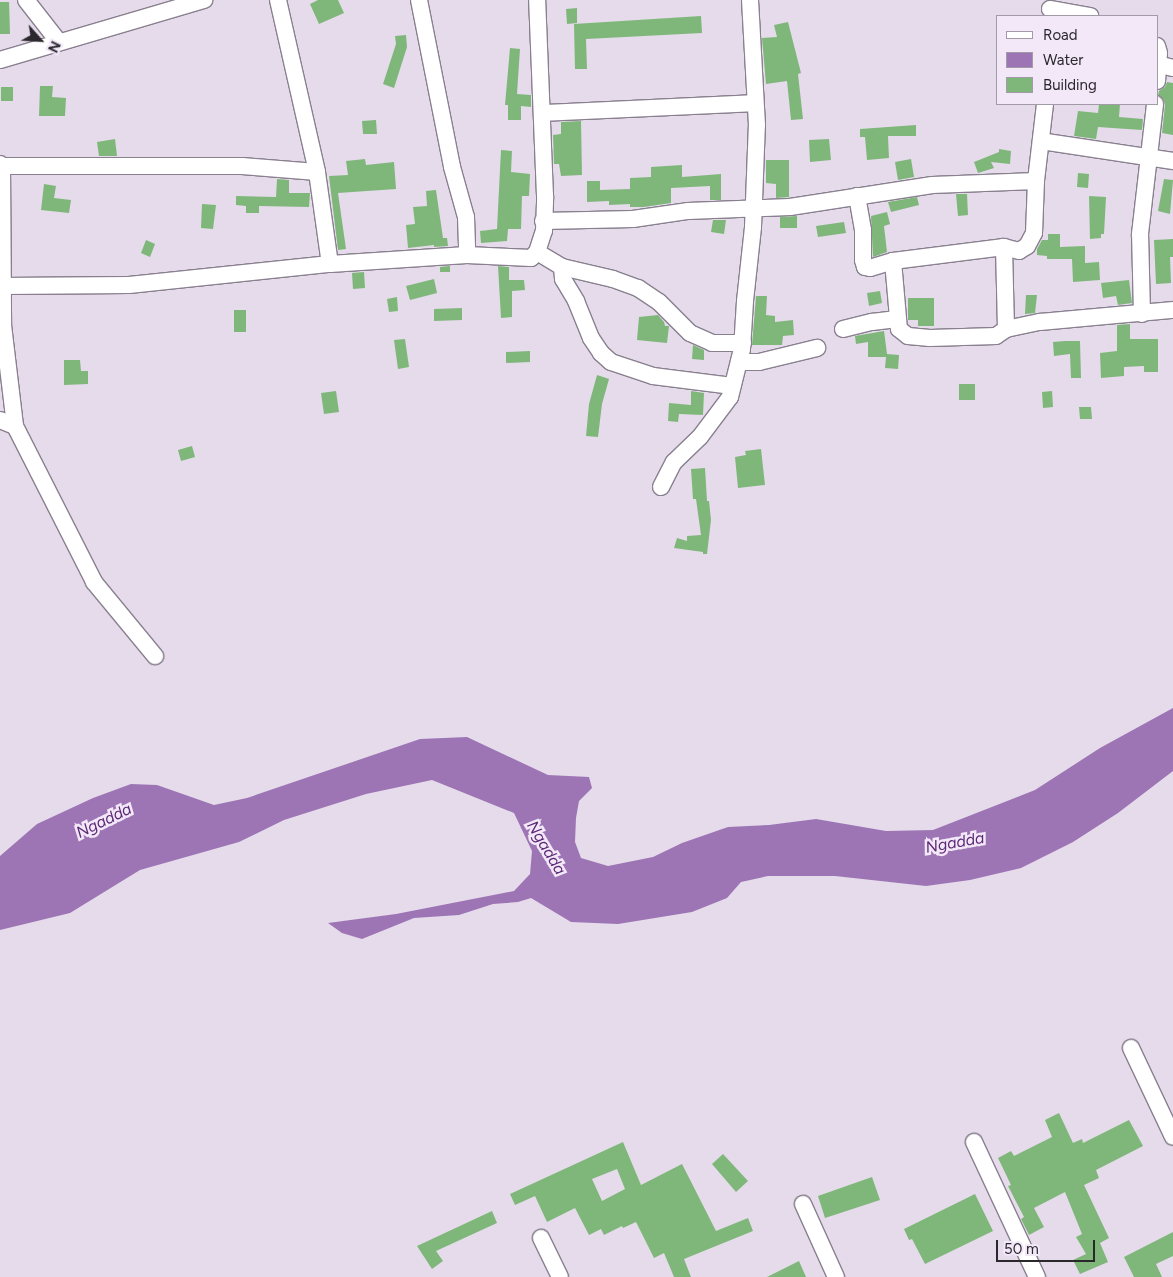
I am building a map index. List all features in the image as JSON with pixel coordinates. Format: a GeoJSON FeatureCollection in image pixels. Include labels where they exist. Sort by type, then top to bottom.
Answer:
{"type":"FeatureCollection","features":[{"type":"Feature","properties":{"kind":"street"},"geometry":{"type":"LineString","coordinates":[[26,0],[58,41]]}},
{"type":"Feature","properties":{"kind":"street"},"geometry":{"type":"LineString","coordinates":[[0,60],[58,41],[189,6],[204,0]]}},
{"type":"Feature","properties":{"kind":"street"},"geometry":{"type":"LineString","coordinates":[[278,0],[317,172],[330,264]]}},
{"type":"Feature","properties":{"kind":"street"},"geometry":{"type":"LineString","coordinates":[[419,0],[452,167],[466,217],[467,255]]}},
{"type":"Feature","properties":{"kind":"street"},"geometry":{"type":"LineString","coordinates":[[2,286],[129,285],[330,264],[467,255],[531,258],[537,252],[542,242],[544,222],[543,113],[537,0]]}},
{"type":"Feature","properties":{"kind":"street"},"geometry":{"type":"LineString","coordinates":[[661,487],[674,462],[700,437],[730,397],[743,343],[754,209],[757,125],[750,0]]}},
{"type":"Feature","properties":{"kind":"street"},"geometry":{"type":"LineString","coordinates":[[1050,8],[1085,15]]}},
{"type":"Feature","properties":{"kind":"street"},"geometry":{"type":"LineString","coordinates":[[1158,64],[1173,68]]}},
{"type":"Feature","properties":{"kind":"street"},"geometry":{"type":"LineString","coordinates":[[543,113],[755,103]]}},
{"type":"Feature","properties":{"kind":"street"},"geometry":{"type":"LineString","coordinates":[[857,196],[864,230],[863,260],[866,267],[870,268],[892,261],[1004,247],[1019,251],[1027,246],[1034,233],[1036,181],[1045,105]]}},
{"type":"Feature","properties":{"kind":"street"},"geometry":{"type":"LineString","coordinates":[[1142,314],[1140,234],[1155,105]]}},
{"type":"Feature","properties":{"kind":"street"},"geometry":{"type":"LineString","coordinates":[[1041,141],[1173,161]]}},
{"type":"Feature","properties":{"kind":"street"},"geometry":{"type":"LineString","coordinates":[[154,656],[94,582],[8,423],[3,325],[1,165],[242,166],[317,172]]}},
{"type":"Feature","properties":{"kind":"street"},"geometry":{"type":"LineString","coordinates":[[544,222],[633,219],[688,212],[790,207],[932,185],[1036,181]]}},
{"type":"Feature","properties":{"kind":"street"},"geometry":{"type":"LineString","coordinates":[[1004,247],[1006,329]]}},
{"type":"Feature","properties":{"kind":"street"},"geometry":{"type":"LineString","coordinates":[[537,252],[562,267],[613,279],[638,288],[659,302],[690,333],[712,343],[743,343]]}},
{"type":"Feature","properties":{"kind":"street"},"geometry":{"type":"LineString","coordinates":[[892,261],[896,319],[902,334],[930,338],[996,336],[1006,329],[1040,322],[1173,310]]}},
{"type":"Feature","properties":{"kind":"street"},"geometry":{"type":"LineString","coordinates":[[562,267],[563,279],[576,301],[591,338],[601,354],[611,362],[653,376],[732,386]]}},
{"type":"Feature","properties":{"kind":"street"},"geometry":{"type":"LineString","coordinates":[[843,329],[872,322],[896,319]]}},
{"type":"Feature","properties":{"kind":"street"},"geometry":{"type":"LineString","coordinates":[[739,362],[759,362],[817,348]]}},
{"type":"Feature","properties":{"kind":"street"},"geometry":{"type":"LineString","coordinates":[[1130,1048],[1173,1137]]}},
{"type":"Feature","properties":{"kind":"street"},"geometry":{"type":"LineString","coordinates":[[974,1142],[1037,1277]]}},
{"type":"Feature","properties":{"kind":"street"},"geometry":{"type":"LineString","coordinates":[[802,1204],[836,1277]]}},
{"type":"Feature","properties":{"kind":"street"},"geometry":{"type":"LineString","coordinates":[[541,1238],[560,1277]]}},
{"type":"Feature","properties":{"kind":"water","name":"Ngadda"},"geometry":{"type":"Polygon","coordinates":[[[1173,708],[1173,771],[1118,813],[1073,842],[1021,868],[970,880],[926,886],[835,876],[768,876],[741,882],[727,898],[692,912],[618,924],[571,922],[531,898],[518,902],[493,904],[459,915],[414,918],[362,939],[342,933],[328,923],[396,914],[514,891],[530,874],[532,851],[514,813],[432,780],[366,794],[284,820],[239,842],[140,870],[70,913],[0,930],[0,856],[37,824],[93,798],[131,784],[157,785],[214,805],[247,798],[420,739],[467,737],[548,775],[589,777],[592,788],[579,801],[575,842],[581,858],[608,866],[653,857],[682,843],[728,827],[769,825],[816,819],[886,831],[933,830],[1035,790],[1100,748],[1173,708]]]}},
{"type":"Feature","properties":{"kind":"building"},"geometry":{"type":"Polygon","coordinates":[[[318,0],[338,0],[344,13],[319,24],[310,4],[318,0]]]}},
{"type":"Feature","properties":{"kind":"building"},"geometry":{"type":"Polygon","coordinates":[[[0,2],[9,2],[10,34],[0,34],[0,2]]]}},
{"type":"Feature","properties":{"kind":"building"},"geometry":{"type":"Polygon","coordinates":[[[577,8],[577,23],[567,24],[566,9],[577,8]]]}},
{"type":"Feature","properties":{"kind":"building"},"geometry":{"type":"Polygon","coordinates":[[[701,16],[702,33],[586,39],[587,69],[575,69],[574,24],[701,16]]]}},
{"type":"Feature","properties":{"kind":"building"},"geometry":{"type":"Polygon","coordinates":[[[788,22],[801,73],[798,74],[803,119],[791,120],[787,81],[766,84],[762,38],[777,37],[774,25],[788,22]]]}},
{"type":"Feature","properties":{"kind":"building"},"geometry":{"type":"Polygon","coordinates":[[[406,35],[407,47],[394,88],[383,84],[396,44],[395,36],[406,35]]]}},
{"type":"Feature","properties":{"kind":"building"},"geometry":{"type":"Polygon","coordinates":[[[510,48],[520,49],[517,94],[531,95],[531,107],[521,106],[521,120],[508,120],[508,105],[505,105],[510,48]]]}},
{"type":"Feature","properties":{"kind":"building"},"geometry":{"type":"Polygon","coordinates":[[[1167,82],[1173,83],[1173,135],[1162,133],[1165,105],[1164,100],[1158,95],[1167,82]]]}},
{"type":"Feature","properties":{"kind":"building"},"geometry":{"type":"Polygon","coordinates":[[[40,86],[53,86],[52,97],[66,98],[65,116],[39,116],[40,86]]]}},
{"type":"Feature","properties":{"kind":"building"},"geometry":{"type":"Polygon","coordinates":[[[1,87],[13,87],[13,101],[1,101],[1,87]]]}},
{"type":"Feature","properties":{"kind":"building"},"geometry":{"type":"Polygon","coordinates":[[[1099,105],[1120,105],[1119,117],[1143,119],[1142,130],[1098,127],[1096,139],[1074,136],[1078,111],[1098,113],[1099,105]]]}},
{"type":"Feature","properties":{"kind":"building"},"geometry":{"type":"Polygon","coordinates":[[[376,120],[377,134],[363,134],[362,121],[376,120]]]}},
{"type":"Feature","properties":{"kind":"building"},"geometry":{"type":"Polygon","coordinates":[[[581,121],[582,175],[561,176],[559,164],[554,164],[553,135],[561,134],[561,122],[581,121]]]}},
{"type":"Feature","properties":{"kind":"building"},"geometry":{"type":"Polygon","coordinates":[[[916,125],[916,136],[888,136],[889,158],[867,160],[865,137],[860,137],[860,129],[916,125]]]}},
{"type":"Feature","properties":{"kind":"building"},"geometry":{"type":"Polygon","coordinates":[[[115,139],[117,156],[99,156],[97,142],[115,139]]]}},
{"type":"Feature","properties":{"kind":"building"},"geometry":{"type":"Polygon","coordinates":[[[829,139],[831,160],[810,162],[809,140],[829,139]]]}},
{"type":"Feature","properties":{"kind":"building"},"geometry":{"type":"Polygon","coordinates":[[[999,149],[1011,151],[1010,164],[991,162],[994,168],[978,173],[974,162],[999,152],[999,149]]]}},
{"type":"Feature","properties":{"kind":"building"},"geometry":{"type":"Polygon","coordinates":[[[501,150],[512,151],[511,172],[530,174],[529,196],[522,196],[521,229],[508,229],[507,241],[481,243],[480,231],[497,229],[501,150]]]}},
{"type":"Feature","properties":{"kind":"building"},"geometry":{"type":"Polygon","coordinates":[[[365,159],[366,165],[394,162],[396,189],[338,193],[346,249],[338,250],[329,176],[348,175],[346,161],[365,159]]]}},
{"type":"Feature","properties":{"kind":"building"},"geometry":{"type":"Polygon","coordinates":[[[911,159],[914,177],[898,180],[895,162],[911,159]]]}},
{"type":"Feature","properties":{"kind":"building"},"geometry":{"type":"Polygon","coordinates":[[[766,160],[789,160],[789,197],[776,198],[776,184],[766,183],[766,160]]]}},
{"type":"Feature","properties":{"kind":"building"},"geometry":{"type":"Polygon","coordinates":[[[682,165],[682,177],[721,174],[721,200],[710,200],[710,186],[671,188],[671,203],[644,207],[630,207],[630,204],[609,205],[609,201],[587,202],[587,181],[600,181],[600,190],[630,189],[630,178],[651,177],[651,167],[682,165]]]}},
{"type":"Feature","properties":{"kind":"building"},"geometry":{"type":"Polygon","coordinates":[[[1078,173],[1089,174],[1088,188],[1077,187],[1078,173]]]}},
{"type":"Feature","properties":{"kind":"building"},"geometry":{"type":"Polygon","coordinates":[[[277,179],[289,180],[289,193],[310,193],[309,207],[259,206],[259,213],[246,213],[246,206],[236,205],[236,196],[276,197],[277,179]]]}},
{"type":"Feature","properties":{"kind":"building"},"geometry":{"type":"Polygon","coordinates":[[[1164,179],[1173,180],[1170,214],[1158,211],[1164,179]]]}},
{"type":"Feature","properties":{"kind":"building"},"geometry":{"type":"Polygon","coordinates":[[[44,184],[56,186],[54,198],[71,200],[69,213],[41,210],[44,184]]]}},
{"type":"Feature","properties":{"kind":"building"},"geometry":{"type":"Polygon","coordinates":[[[436,190],[443,238],[447,238],[448,246],[434,247],[434,245],[408,248],[406,225],[415,224],[413,207],[427,206],[426,191],[436,190]]]}},
{"type":"Feature","properties":{"kind":"building"},"geometry":{"type":"Polygon","coordinates":[[[956,194],[967,194],[968,215],[958,216],[956,194]]]}},
{"type":"Feature","properties":{"kind":"building"},"geometry":{"type":"Polygon","coordinates":[[[1089,196],[1106,197],[1104,234],[1101,234],[1101,238],[1090,239],[1089,196]]]}},
{"type":"Feature","properties":{"kind":"building"},"geometry":{"type":"Polygon","coordinates":[[[917,197],[919,205],[891,212],[888,202],[917,197]]]}},
{"type":"Feature","properties":{"kind":"building"},"geometry":{"type":"Polygon","coordinates":[[[202,204],[216,205],[213,229],[201,228],[202,204]]]}},
{"type":"Feature","properties":{"kind":"building"},"geometry":{"type":"Polygon","coordinates":[[[887,212],[890,224],[884,226],[887,252],[873,257],[871,216],[887,212]]]}},
{"type":"Feature","properties":{"kind":"building"},"geometry":{"type":"Polygon","coordinates":[[[797,216],[797,228],[780,228],[780,217],[797,216]]]}},
{"type":"Feature","properties":{"kind":"building"},"geometry":{"type":"Polygon","coordinates":[[[713,220],[726,220],[724,234],[711,232],[713,220]]]}},
{"type":"Feature","properties":{"kind":"building"},"geometry":{"type":"Polygon","coordinates":[[[844,222],[846,233],[818,237],[816,226],[844,222]]]}},
{"type":"Feature","properties":{"kind":"building"},"geometry":{"type":"Polygon","coordinates":[[[1048,234],[1060,234],[1060,247],[1085,246],[1085,263],[1099,262],[1100,280],[1073,282],[1072,259],[1047,259],[1047,256],[1037,255],[1037,249],[1042,240],[1048,240],[1048,234]]]}},
{"type":"Feature","properties":{"kind":"building"},"geometry":{"type":"Polygon","coordinates":[[[1173,239],[1173,257],[1170,257],[1171,283],[1156,284],[1154,240],[1173,239]]]}},
{"type":"Feature","properties":{"kind":"building"},"geometry":{"type":"Polygon","coordinates":[[[146,240],[155,244],[150,257],[141,253],[146,240]]]}},
{"type":"Feature","properties":{"kind":"building"},"geometry":{"type":"Polygon","coordinates":[[[450,266],[450,272],[440,272],[440,267],[450,266]]]}},
{"type":"Feature","properties":{"kind":"building"},"geometry":{"type":"Polygon","coordinates":[[[498,266],[509,267],[509,280],[524,280],[525,290],[512,291],[512,317],[501,318],[498,266]]]}},
{"type":"Feature","properties":{"kind":"building"},"geometry":{"type":"Polygon","coordinates":[[[364,272],[365,288],[353,289],[352,273],[364,272]]]}},
{"type":"Feature","properties":{"kind":"building"},"geometry":{"type":"Polygon","coordinates":[[[434,279],[437,293],[410,300],[406,286],[434,279]]]}},
{"type":"Feature","properties":{"kind":"building"},"geometry":{"type":"Polygon","coordinates":[[[1129,280],[1132,303],[1118,305],[1116,296],[1103,298],[1101,283],[1129,280]]]}},
{"type":"Feature","properties":{"kind":"building"},"geometry":{"type":"Polygon","coordinates":[[[880,291],[882,303],[869,306],[867,293],[880,291]]]}},
{"type":"Feature","properties":{"kind":"building"},"geometry":{"type":"Polygon","coordinates":[[[1026,295],[1037,295],[1035,313],[1025,314],[1026,295]]]}},
{"type":"Feature","properties":{"kind":"building"},"geometry":{"type":"Polygon","coordinates":[[[756,296],[767,296],[766,315],[775,316],[775,322],[793,320],[794,335],[783,336],[782,345],[752,345],[756,296]]]}},
{"type":"Feature","properties":{"kind":"building"},"geometry":{"type":"Polygon","coordinates":[[[397,297],[398,311],[389,312],[387,299],[397,297]]]}},
{"type":"Feature","properties":{"kind":"building"},"geometry":{"type":"Polygon","coordinates":[[[908,298],[934,298],[934,326],[918,326],[918,320],[908,320],[908,298]]]}},
{"type":"Feature","properties":{"kind":"building"},"geometry":{"type":"Polygon","coordinates":[[[462,308],[462,320],[434,321],[434,309],[462,308]]]}},
{"type":"Feature","properties":{"kind":"building"},"geometry":{"type":"Polygon","coordinates":[[[234,310],[246,310],[246,332],[234,332],[234,310]]]}},
{"type":"Feature","properties":{"kind":"building"},"geometry":{"type":"Polygon","coordinates":[[[658,315],[665,326],[669,326],[667,343],[637,340],[639,317],[658,315]]]}},
{"type":"Feature","properties":{"kind":"building"},"geometry":{"type":"Polygon","coordinates":[[[1130,324],[1130,339],[1158,339],[1158,372],[1144,372],[1144,366],[1124,367],[1124,376],[1101,378],[1100,353],[1117,351],[1117,325],[1130,324]]]}},
{"type":"Feature","properties":{"kind":"building"},"geometry":{"type":"Polygon","coordinates":[[[884,331],[887,354],[899,355],[898,369],[885,368],[886,357],[868,357],[868,342],[856,344],[855,336],[884,331]]]}},
{"type":"Feature","properties":{"kind":"building"},"geometry":{"type":"Polygon","coordinates":[[[405,339],[409,367],[398,369],[394,340],[405,339]]]}},
{"type":"Feature","properties":{"kind":"building"},"geometry":{"type":"Polygon","coordinates":[[[1080,341],[1081,378],[1071,378],[1070,354],[1054,356],[1053,342],[1080,341]]]}},
{"type":"Feature","properties":{"kind":"building"},"geometry":{"type":"Polygon","coordinates":[[[693,345],[704,350],[704,360],[692,359],[693,345]]]}},
{"type":"Feature","properties":{"kind":"building"},"geometry":{"type":"Polygon","coordinates":[[[530,351],[530,362],[506,363],[506,352],[530,351]]]}},
{"type":"Feature","properties":{"kind":"building"},"geometry":{"type":"Polygon","coordinates":[[[64,360],[80,360],[81,371],[88,371],[88,384],[64,385],[64,360]]]}},
{"type":"Feature","properties":{"kind":"building"},"geometry":{"type":"Polygon","coordinates":[[[597,375],[609,379],[602,404],[598,437],[586,436],[589,404],[597,375]]]}},
{"type":"Feature","properties":{"kind":"building"},"geometry":{"type":"Polygon","coordinates":[[[959,384],[975,384],[975,400],[959,400],[959,384]]]}},
{"type":"Feature","properties":{"kind":"building"},"geometry":{"type":"Polygon","coordinates":[[[336,391],[339,412],[324,414],[321,393],[336,391]]]}},
{"type":"Feature","properties":{"kind":"building"},"geometry":{"type":"Polygon","coordinates":[[[691,391],[704,393],[703,415],[679,414],[678,422],[668,421],[669,403],[691,405],[691,391]]]}},
{"type":"Feature","properties":{"kind":"building"},"geometry":{"type":"Polygon","coordinates":[[[1052,391],[1053,407],[1043,408],[1042,392],[1052,391]]]}},
{"type":"Feature","properties":{"kind":"building"},"geometry":{"type":"Polygon","coordinates":[[[1079,407],[1091,407],[1092,419],[1080,419],[1079,407]]]}},
{"type":"Feature","properties":{"kind":"building"},"geometry":{"type":"Polygon","coordinates":[[[192,446],[195,457],[181,461],[178,450],[192,446]]]}},
{"type":"Feature","properties":{"kind":"building"},"geometry":{"type":"Polygon","coordinates":[[[761,449],[765,485],[738,488],[735,457],[746,455],[745,451],[761,449]]]}},
{"type":"Feature","properties":{"kind":"building"},"geometry":{"type":"Polygon","coordinates":[[[705,468],[707,501],[709,501],[711,520],[707,554],[703,554],[703,552],[674,548],[677,538],[687,541],[687,536],[701,535],[696,499],[693,499],[691,469],[705,468]]]}},
{"type":"Feature","properties":{"kind":"building"},"geometry":{"type":"Polygon","coordinates":[[[1059,1113],[1073,1143],[1082,1139],[1083,1143],[1129,1120],[1143,1146],[1096,1170],[1099,1178],[1084,1185],[1109,1238],[1100,1243],[1108,1262],[1080,1274],[1073,1260],[1086,1254],[1076,1237],[1082,1234],[1065,1192],[1034,1208],[1044,1227],[1029,1235],[1021,1219],[1024,1217],[1008,1186],[1011,1185],[998,1158],[1011,1151],[1014,1156],[1052,1137],[1045,1120],[1059,1113]]]}},
{"type":"Feature","properties":{"kind":"building"},"geometry":{"type":"Polygon","coordinates":[[[623,1142],[641,1185],[682,1164],[716,1231],[748,1218],[753,1231],[684,1259],[691,1277],[674,1277],[664,1253],[654,1258],[636,1222],[623,1228],[622,1226],[604,1235],[601,1229],[589,1235],[575,1208],[547,1222],[535,1196],[515,1205],[510,1194],[623,1142]],[[617,1169],[592,1179],[602,1201],[625,1189],[617,1169]]]}},
{"type":"Feature","properties":{"kind":"building"},"geometry":{"type":"Polygon","coordinates":[[[723,1154],[748,1181],[736,1192],[712,1164],[723,1154]]]}},
{"type":"Feature","properties":{"kind":"building"},"geometry":{"type":"Polygon","coordinates":[[[872,1177],[880,1200],[825,1218],[818,1196],[872,1177]]]}},
{"type":"Feature","properties":{"kind":"building"},"geometry":{"type":"Polygon","coordinates":[[[975,1194],[993,1231],[925,1264],[912,1239],[909,1240],[904,1229],[975,1194]]]}},
{"type":"Feature","properties":{"kind":"building"},"geometry":{"type":"Polygon","coordinates":[[[492,1211],[497,1223],[436,1251],[443,1261],[432,1269],[417,1246],[492,1211]]]}},
{"type":"Feature","properties":{"kind":"building"},"geometry":{"type":"Polygon","coordinates":[[[1173,1232],[1173,1256],[1156,1264],[1162,1277],[1134,1277],[1124,1257],[1173,1232]]]}},
{"type":"Feature","properties":{"kind":"building"},"geometry":{"type":"Polygon","coordinates":[[[799,1261],[806,1277],[767,1277],[799,1261]]]}}]}
